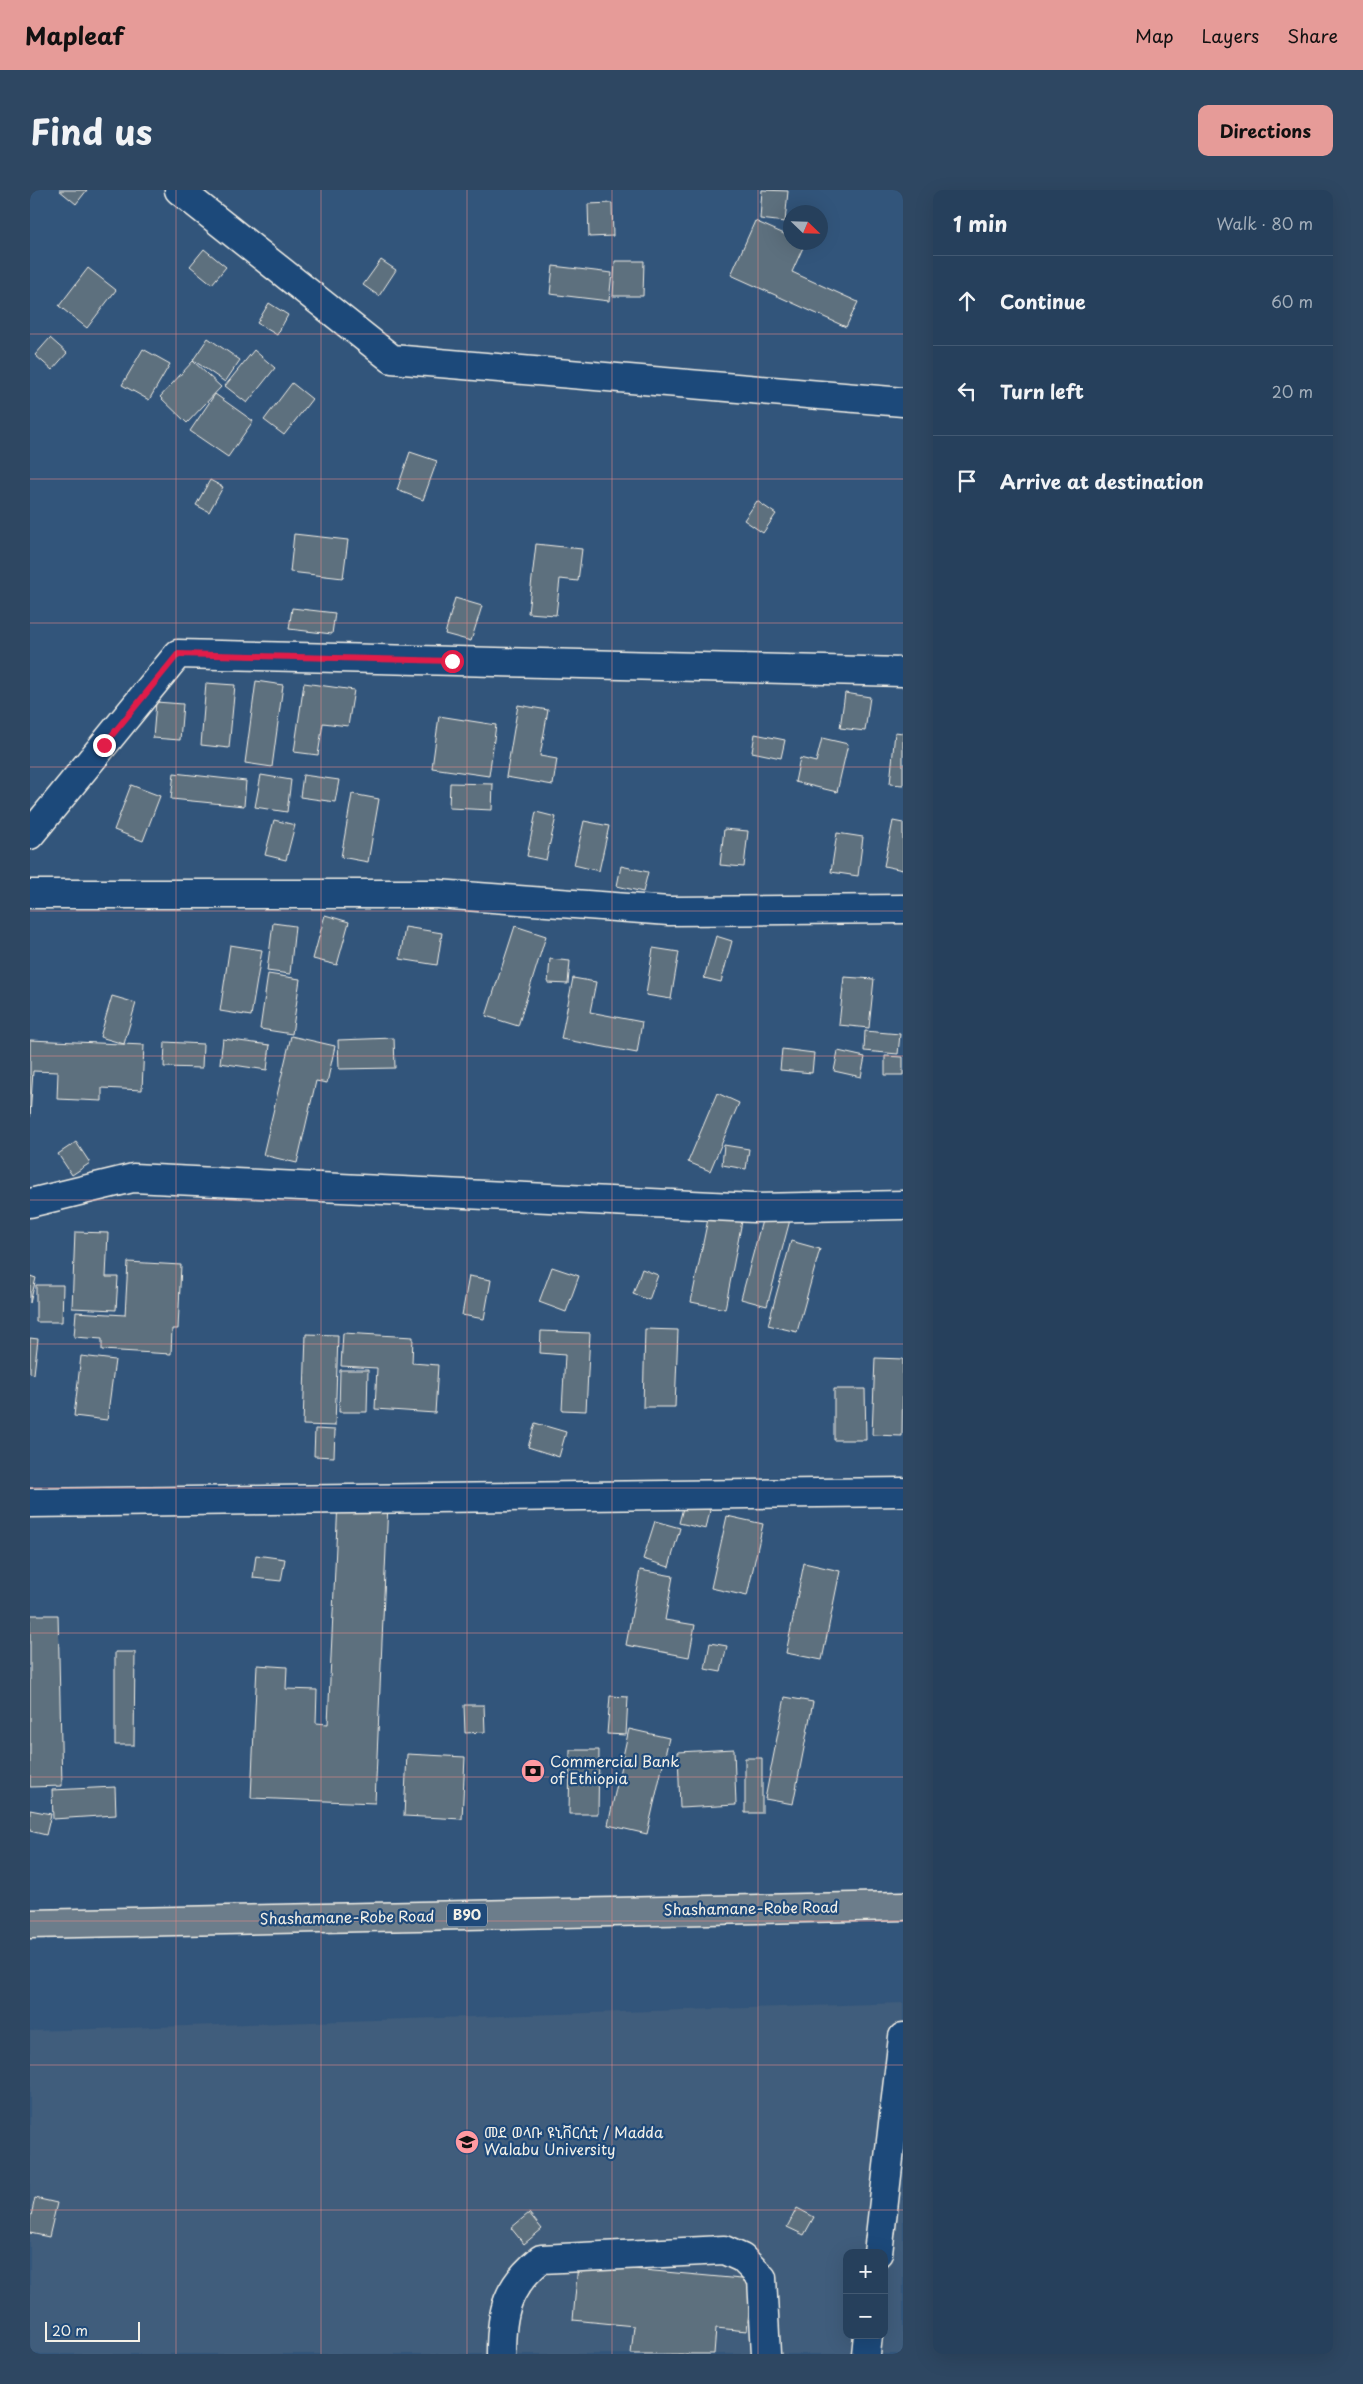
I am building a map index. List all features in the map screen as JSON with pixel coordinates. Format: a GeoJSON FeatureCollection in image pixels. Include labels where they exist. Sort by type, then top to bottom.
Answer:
{"type":"FeatureCollection","features":[{"type":"Feature","properties":{"kind":"main road","name":"Shashamane-Robe Road"},"geometry":{"type":"LineString","coordinates":[[30,1924],[903,1906]]}},
{"type":"Feature","properties":{"kind":"street"},"geometry":{"type":"LineString","coordinates":[[179,190],[392,359],[903,402]]}},
{"type":"Feature","properties":{"kind":"street"},"geometry":{"type":"LineString","coordinates":[[30,835],[178,654],[903,672]]}},
{"type":"Feature","properties":{"kind":"street"},"geometry":{"type":"LineString","coordinates":[[30,894],[437,894],[669,911],[903,909]]}},
{"type":"Feature","properties":{"kind":"street"},"geometry":{"type":"LineString","coordinates":[[30,1203],[133,1178],[754,1208],[903,1205]]}},
{"type":"Feature","properties":{"kind":"street"},"geometry":{"type":"LineString","coordinates":[[30,1503],[903,1492]]}},
{"type":"Feature","properties":{"kind":"street"},"geometry":{"type":"LineString","coordinates":[[878,2249],[903,2037]]}},
{"type":"Feature","properties":{"kind":"street"},"geometry":{"type":"LineString","coordinates":[[501,2354],[506,2304],[522,2275],[541,2259],[724,2250],[742,2258],[762,2278],[766,2354]]}},
{"type":"Feature","properties":{"kind":"street"},"geometry":{"type":"LineString","coordinates":[[866,2354],[868,2339]]}},
{"type":"Feature","properties":{"kind":"shaded area","name":"መደ ወላቡ ዩኒቨርሲቲ / Madda Walabu University"},"geometry":{"type":"Polygon","coordinates":[[[903,2003],[903,2354],[30,2354],[30,2031],[903,2003]]]}},
{"type":"Feature","properties":{"kind":"building"},"geometry":{"type":"Polygon","coordinates":[[[59,190],[87,190],[76,204],[59,190]]]}},
{"type":"Feature","properties":{"kind":"building"},"geometry":{"type":"Polygon","coordinates":[[[762,190],[788,191],[787,205],[783,205],[783,222],[760,219],[762,190]]]}},
{"type":"Feature","properties":{"kind":"building"},"geometry":{"type":"Polygon","coordinates":[[[612,203],[613,236],[589,237],[588,204],[612,203]]]}},
{"type":"Feature","properties":{"kind":"building"},"geometry":{"type":"Polygon","coordinates":[[[755,221],[783,233],[783,250],[802,250],[792,272],[858,302],[846,327],[731,275],[755,221]]]}},
{"type":"Feature","properties":{"kind":"building"},"geometry":{"type":"Polygon","coordinates":[[[204,249],[226,267],[212,284],[190,266],[204,249]]]}},
{"type":"Feature","properties":{"kind":"building"},"geometry":{"type":"Polygon","coordinates":[[[381,260],[396,270],[379,296],[363,285],[381,260]]]}},
{"type":"Feature","properties":{"kind":"building"},"geometry":{"type":"Polygon","coordinates":[[[615,261],[644,261],[643,296],[613,296],[615,261]]]}},
{"type":"Feature","properties":{"kind":"building"},"geometry":{"type":"Polygon","coordinates":[[[553,266],[612,273],[609,301],[550,294],[553,266]]]}},
{"type":"Feature","properties":{"kind":"building"},"geometry":{"type":"Polygon","coordinates":[[[88,268],[116,290],[87,328],[59,306],[88,268]]]}},
{"type":"Feature","properties":{"kind":"building"},"geometry":{"type":"Polygon","coordinates":[[[269,303],[288,315],[277,335],[257,323],[269,303]]]}},
{"type":"Feature","properties":{"kind":"building"},"geometry":{"type":"Polygon","coordinates":[[[50,338],[67,353],[52,370],[35,355],[50,338]]]}},
{"type":"Feature","properties":{"kind":"building"},"geometry":{"type":"Polygon","coordinates":[[[208,338],[240,360],[225,382],[193,360],[208,338]]]}},
{"type":"Feature","properties":{"kind":"building"},"geometry":{"type":"Polygon","coordinates":[[[143,349],[170,364],[149,400],[122,385],[143,349]]]}},
{"type":"Feature","properties":{"kind":"building"},"geometry":{"type":"Polygon","coordinates":[[[254,350],[275,368],[247,403],[225,386],[254,350]]]}},
{"type":"Feature","properties":{"kind":"building"},"geometry":{"type":"Polygon","coordinates":[[[193,361],[221,387],[187,423],[160,397],[193,361]]]}},
{"type":"Feature","properties":{"kind":"building"},"geometry":{"type":"Polygon","coordinates":[[[292,383],[312,399],[284,435],[264,420],[292,383]]]}},
{"type":"Feature","properties":{"kind":"building"},"geometry":{"type":"Polygon","coordinates":[[[215,394],[253,421],[228,457],[190,431],[215,394]]]}},
{"type":"Feature","properties":{"kind":"building"},"geometry":{"type":"Polygon","coordinates":[[[410,452],[437,461],[423,500],[397,490],[410,452]]]}},
{"type":"Feature","properties":{"kind":"building"},"geometry":{"type":"Polygon","coordinates":[[[210,480],[223,487],[209,512],[196,505],[210,480]]]}},
{"type":"Feature","properties":{"kind":"building"},"geometry":{"type":"Polygon","coordinates":[[[757,501],[776,514],[763,533],[744,520],[757,501]]]}},
{"type":"Feature","properties":{"kind":"building"},"geometry":{"type":"Polygon","coordinates":[[[294,534],[348,540],[343,578],[290,572],[294,534]]]}},
{"type":"Feature","properties":{"kind":"building"},"geometry":{"type":"Polygon","coordinates":[[[536,544],[582,549],[578,581],[560,579],[556,615],[528,613],[536,544]]]}},
{"type":"Feature","properties":{"kind":"building"},"geometry":{"type":"Polygon","coordinates":[[[455,598],[482,606],[471,641],[445,634],[455,598]]]}},
{"type":"Feature","properties":{"kind":"building"},"geometry":{"type":"Polygon","coordinates":[[[292,608],[335,613],[332,634],[289,629],[292,608]]]}},
{"type":"Feature","properties":{"kind":"building"},"geometry":{"type":"Polygon","coordinates":[[[256,681],[283,685],[272,767],[245,763],[256,681]]]}},
{"type":"Feature","properties":{"kind":"building"},"geometry":{"type":"Polygon","coordinates":[[[206,683],[235,685],[229,748],[201,745],[206,683]]]}},
{"type":"Feature","properties":{"kind":"building"},"geometry":{"type":"Polygon","coordinates":[[[304,683],[354,690],[348,726],[323,723],[318,755],[294,752],[304,683]]]}},
{"type":"Feature","properties":{"kind":"building"},"geometry":{"type":"Polygon","coordinates":[[[845,693],[870,697],[865,731],[840,728],[845,693]]]}},
{"type":"Feature","properties":{"kind":"building"},"geometry":{"type":"Polygon","coordinates":[[[156,702],[183,704],[180,740],[153,738],[156,702]]]}},
{"type":"Feature","properties":{"kind":"building"},"geometry":{"type":"Polygon","coordinates":[[[518,705],[548,710],[540,756],[557,759],[553,785],[506,777],[518,705]]]}},
{"type":"Feature","properties":{"kind":"building"},"geometry":{"type":"Polygon","coordinates":[[[439,716],[496,725],[489,776],[432,768],[439,716]]]}},
{"type":"Feature","properties":{"kind":"building"},"geometry":{"type":"Polygon","coordinates":[[[895,732],[903,733],[903,785],[890,784],[895,732]]]}},
{"type":"Feature","properties":{"kind":"building"},"geometry":{"type":"Polygon","coordinates":[[[755,734],[785,740],[781,758],[752,752],[755,734]]]}},
{"type":"Feature","properties":{"kind":"building"},"geometry":{"type":"Polygon","coordinates":[[[822,738],[848,744],[837,792],[795,782],[800,758],[816,762],[822,738]]]}},
{"type":"Feature","properties":{"kind":"building"},"geometry":{"type":"Polygon","coordinates":[[[174,773],[246,781],[244,806],[171,799],[174,773]]]}},
{"type":"Feature","properties":{"kind":"building"},"geometry":{"type":"Polygon","coordinates":[[[261,775],[291,780],[287,812],[255,807],[261,775]]]}},
{"type":"Feature","properties":{"kind":"building"},"geometry":{"type":"Polygon","coordinates":[[[303,775],[339,780],[335,802],[300,797],[303,775]]]}},
{"type":"Feature","properties":{"kind":"building"},"geometry":{"type":"Polygon","coordinates":[[[450,783],[493,784],[492,810],[449,808],[450,783]]]}},
{"type":"Feature","properties":{"kind":"building"},"geometry":{"type":"Polygon","coordinates":[[[131,785],[160,796],[143,841],[114,830],[131,785]]]}},
{"type":"Feature","properties":{"kind":"building"},"geometry":{"type":"Polygon","coordinates":[[[352,794],[379,799],[368,862],[341,857],[352,794]]]}},
{"type":"Feature","properties":{"kind":"building"},"geometry":{"type":"Polygon","coordinates":[[[536,812],[556,817],[546,860],[527,856],[536,812]]]}},
{"type":"Feature","properties":{"kind":"building"},"geometry":{"type":"Polygon","coordinates":[[[274,820],[295,825],[286,860],[265,855],[274,820]]]}},
{"type":"Feature","properties":{"kind":"building"},"geometry":{"type":"Polygon","coordinates":[[[584,821],[609,826],[599,871],[574,865],[584,821]]]}},
{"type":"Feature","properties":{"kind":"building"},"geometry":{"type":"Polygon","coordinates":[[[893,821],[903,823],[903,870],[884,866],[893,821]]]}},
{"type":"Feature","properties":{"kind":"building"},"geometry":{"type":"Polygon","coordinates":[[[724,829],[748,831],[744,867],[720,865],[724,829]]]}},
{"type":"Feature","properties":{"kind":"building"},"geometry":{"type":"Polygon","coordinates":[[[837,833],[863,837],[858,876],[831,872],[837,833]]]}},
{"type":"Feature","properties":{"kind":"building"},"geometry":{"type":"Polygon","coordinates":[[[621,866],[648,872],[643,892],[617,886],[621,866]]]}},
{"type":"Feature","properties":{"kind":"building"},"geometry":{"type":"Polygon","coordinates":[[[325,915],[349,922],[337,965],[313,959],[325,915]]]}},
{"type":"Feature","properties":{"kind":"building"},"geometry":{"type":"Polygon","coordinates":[[[273,923],[295,926],[290,974],[267,971],[273,923]]]}},
{"type":"Feature","properties":{"kind":"building"},"geometry":{"type":"Polygon","coordinates":[[[515,926],[546,936],[518,1026],[486,1016],[515,926]]]}},
{"type":"Feature","properties":{"kind":"building"},"geometry":{"type":"Polygon","coordinates":[[[405,927],[442,933],[437,965],[400,959],[405,927]]]}},
{"type":"Feature","properties":{"kind":"building"},"geometry":{"type":"Polygon","coordinates":[[[716,936],[732,941],[721,982],[704,978],[716,936]]]}},
{"type":"Feature","properties":{"kind":"building"},"geometry":{"type":"Polygon","coordinates":[[[230,945],[262,950],[251,1016],[220,1011],[230,945]]]}},
{"type":"Feature","properties":{"kind":"building"},"geometry":{"type":"Polygon","coordinates":[[[653,948],[679,952],[671,999],[646,995],[653,948]]]}},
{"type":"Feature","properties":{"kind":"building"},"geometry":{"type":"Polygon","coordinates":[[[550,959],[570,961],[568,984],[548,983],[550,959]]]}},
{"type":"Feature","properties":{"kind":"building"},"geometry":{"type":"Polygon","coordinates":[[[268,974],[300,979],[292,1034],[260,1029],[268,974]]]}},
{"type":"Feature","properties":{"kind":"building"},"geometry":{"type":"Polygon","coordinates":[[[844,977],[874,979],[869,1028],[839,1025],[844,977]]]}},
{"type":"Feature","properties":{"kind":"building"},"geometry":{"type":"Polygon","coordinates":[[[573,978],[596,982],[590,1012],[642,1022],[637,1053],[561,1039],[573,978]]]}},
{"type":"Feature","properties":{"kind":"building"},"geometry":{"type":"Polygon","coordinates":[[[112,996],[136,1003],[124,1044],[100,1037],[112,996]]]}},
{"type":"Feature","properties":{"kind":"building"},"geometry":{"type":"Polygon","coordinates":[[[865,1031],[900,1034],[898,1054],[864,1051],[865,1031]]]}},
{"type":"Feature","properties":{"kind":"building"},"geometry":{"type":"Polygon","coordinates":[[[291,1036],[335,1046],[327,1083],[316,1081],[297,1163],[263,1155],[291,1036]]]}},
{"type":"Feature","properties":{"kind":"building"},"geometry":{"type":"Polygon","coordinates":[[[394,1038],[395,1068],[339,1069],[338,1040],[394,1038]]]}},
{"type":"Feature","properties":{"kind":"building"},"geometry":{"type":"Polygon","coordinates":[[[223,1039],[270,1045],[267,1070],[220,1063],[223,1039]]]}},
{"type":"Feature","properties":{"kind":"building"},"geometry":{"type":"Polygon","coordinates":[[[30,1040],[144,1045],[142,1090],[102,1088],[102,1101],[57,1099],[58,1072],[33,1071],[30,1117],[30,1040]]]}},
{"type":"Feature","properties":{"kind":"building"},"geometry":{"type":"Polygon","coordinates":[[[165,1042],[203,1044],[202,1068],[164,1067],[165,1042]]]}},
{"type":"Feature","properties":{"kind":"building"},"geometry":{"type":"Polygon","coordinates":[[[782,1049],[814,1053],[812,1073],[780,1070],[782,1049]]]}},
{"type":"Feature","properties":{"kind":"building"},"geometry":{"type":"Polygon","coordinates":[[[838,1051],[865,1057],[861,1077],[834,1071],[838,1051]]]}},
{"type":"Feature","properties":{"kind":"building"},"geometry":{"type":"Polygon","coordinates":[[[885,1056],[903,1057],[903,1075],[885,1075],[885,1056]]]}},
{"type":"Feature","properties":{"kind":"building"},"geometry":{"type":"Polygon","coordinates":[[[717,1093],[739,1103],[710,1171],[688,1162],[717,1093]]]}},
{"type":"Feature","properties":{"kind":"building"},"geometry":{"type":"Polygon","coordinates":[[[76,1142],[90,1163],[72,1175],[58,1154],[76,1142]]]}},
{"type":"Feature","properties":{"kind":"building"},"geometry":{"type":"Polygon","coordinates":[[[724,1145],[749,1149],[746,1169],[722,1165],[724,1145]]]}},
{"type":"Feature","properties":{"kind":"building"},"geometry":{"type":"Polygon","coordinates":[[[710,1209],[743,1216],[725,1309],[691,1302],[710,1209]]]}},
{"type":"Feature","properties":{"kind":"building"},"geometry":{"type":"Polygon","coordinates":[[[764,1213],[790,1220],[767,1306],[741,1299],[764,1213]]]}},
{"type":"Feature","properties":{"kind":"building"},"geometry":{"type":"Polygon","coordinates":[[[75,1232],[108,1233],[106,1277],[118,1277],[116,1310],[72,1308],[75,1232]]]}},
{"type":"Feature","properties":{"kind":"building"},"geometry":{"type":"Polygon","coordinates":[[[791,1241],[820,1249],[797,1332],[768,1325],[791,1241]]]}},
{"type":"Feature","properties":{"kind":"building"},"geometry":{"type":"Polygon","coordinates":[[[128,1262],[181,1265],[178,1329],[172,1329],[171,1354],[102,1350],[102,1339],[74,1337],[76,1312],[125,1315],[128,1262]]]}},
{"type":"Feature","properties":{"kind":"building"},"geometry":{"type":"Polygon","coordinates":[[[552,1267],[579,1276],[566,1312],[539,1302],[552,1267]]]}},
{"type":"Feature","properties":{"kind":"building"},"geometry":{"type":"Polygon","coordinates":[[[642,1269],[658,1275],[649,1300],[633,1294],[642,1269]]]}},
{"type":"Feature","properties":{"kind":"building"},"geometry":{"type":"Polygon","coordinates":[[[30,1276],[36,1278],[30,1303],[30,1276]]]}},
{"type":"Feature","properties":{"kind":"building"},"geometry":{"type":"Polygon","coordinates":[[[469,1276],[491,1280],[484,1319],[462,1315],[469,1276]]]}},
{"type":"Feature","properties":{"kind":"building"},"geometry":{"type":"Polygon","coordinates":[[[36,1285],[63,1285],[62,1322],[36,1322],[36,1285]]]}},
{"type":"Feature","properties":{"kind":"building"},"geometry":{"type":"Polygon","coordinates":[[[645,1329],[678,1330],[675,1407],[643,1407],[645,1329]]]}},
{"type":"Feature","properties":{"kind":"building"},"geometry":{"type":"Polygon","coordinates":[[[541,1331],[590,1333],[586,1411],[562,1410],[565,1355],[540,1353],[541,1331]]]}},
{"type":"Feature","properties":{"kind":"building"},"geometry":{"type":"Polygon","coordinates":[[[343,1333],[413,1337],[412,1363],[438,1365],[435,1413],[375,1409],[377,1368],[341,1366],[343,1333]]]}},
{"type":"Feature","properties":{"kind":"building"},"geometry":{"type":"Polygon","coordinates":[[[306,1334],[338,1335],[335,1426],[303,1425],[306,1334]]]}},
{"type":"Feature","properties":{"kind":"building"},"geometry":{"type":"Polygon","coordinates":[[[30,1338],[38,1339],[34,1374],[30,1373],[30,1338]]]}},
{"type":"Feature","properties":{"kind":"building"},"geometry":{"type":"Polygon","coordinates":[[[81,1356],[115,1360],[107,1420],[74,1416],[81,1356]]]}},
{"type":"Feature","properties":{"kind":"building"},"geometry":{"type":"Polygon","coordinates":[[[875,1358],[903,1359],[902,1436],[872,1435],[875,1358]]]}},
{"type":"Feature","properties":{"kind":"building"},"geometry":{"type":"Polygon","coordinates":[[[340,1370],[368,1370],[367,1412],[339,1412],[340,1370]]]}},
{"type":"Feature","properties":{"kind":"building"},"geometry":{"type":"Polygon","coordinates":[[[834,1389],[865,1389],[866,1440],[834,1440],[834,1389]]]}},
{"type":"Feature","properties":{"kind":"building"},"geometry":{"type":"Polygon","coordinates":[[[535,1423],[566,1432],[559,1457],[528,1447],[535,1423]]]}},
{"type":"Feature","properties":{"kind":"building"},"geometry":{"type":"Polygon","coordinates":[[[315,1429],[335,1430],[334,1457],[314,1456],[315,1429]]]}},
{"type":"Feature","properties":{"kind":"building"},"geometry":{"type":"Polygon","coordinates":[[[338,1501],[388,1503],[375,1803],[251,1798],[257,1665],[287,1667],[286,1689],[317,1690],[316,1723],[328,1724],[338,1501]]]}},
{"type":"Feature","properties":{"kind":"building"},"geometry":{"type":"Polygon","coordinates":[[[684,1504],[710,1510],[706,1529],[679,1523],[684,1504]]]}},
{"type":"Feature","properties":{"kind":"building"},"geometry":{"type":"Polygon","coordinates":[[[727,1516],[763,1524],[747,1596],[711,1588],[727,1516]]]}},
{"type":"Feature","properties":{"kind":"building"},"geometry":{"type":"Polygon","coordinates":[[[655,1521],[680,1528],[669,1567],[643,1559],[655,1521]]]}},
{"type":"Feature","properties":{"kind":"building"},"geometry":{"type":"Polygon","coordinates":[[[256,1555],[285,1559],[281,1581],[253,1578],[256,1555]]]}},
{"type":"Feature","properties":{"kind":"building"},"geometry":{"type":"Polygon","coordinates":[[[804,1563],[840,1571],[822,1660],[786,1653],[804,1563]]]}},
{"type":"Feature","properties":{"kind":"building"},"geometry":{"type":"Polygon","coordinates":[[[640,1570],[673,1576],[665,1620],[695,1625],[689,1657],[626,1645],[640,1570]]]}},
{"type":"Feature","properties":{"kind":"building"},"geometry":{"type":"Polygon","coordinates":[[[30,1615],[58,1615],[62,1786],[30,1787],[30,1615]]]}},
{"type":"Feature","properties":{"kind":"building"},"geometry":{"type":"Polygon","coordinates":[[[710,1643],[727,1646],[721,1672],[705,1669],[710,1643]]]}},
{"type":"Feature","properties":{"kind":"building"},"geometry":{"type":"Polygon","coordinates":[[[115,1652],[135,1652],[134,1745],[115,1745],[115,1652]]]}},
{"type":"Feature","properties":{"kind":"building"},"geometry":{"type":"Polygon","coordinates":[[[610,1696],[628,1697],[626,1735],[607,1734],[610,1696]]]}},
{"type":"Feature","properties":{"kind":"building"},"geometry":{"type":"Polygon","coordinates":[[[785,1697],[813,1702],[793,1804],[765,1799],[785,1697]]]}},
{"type":"Feature","properties":{"kind":"building"},"geometry":{"type":"Polygon","coordinates":[[[464,1705],[484,1705],[485,1732],[465,1733],[464,1705]]]}},
{"type":"Feature","properties":{"kind":"building"},"geometry":{"type":"Polygon","coordinates":[[[629,1729],[669,1738],[647,1834],[608,1825],[629,1729]]]}},
{"type":"Feature","properties":{"kind":"building"},"geometry":{"type":"Polygon","coordinates":[[[734,1749],[736,1805],[680,1808],[678,1752],[734,1749]]]}},
{"type":"Feature","properties":{"kind":"building"},"geometry":{"type":"Polygon","coordinates":[[[570,1750],[599,1750],[598,1814],[569,1814],[570,1750]]]}},
{"type":"Feature","properties":{"kind":"building"},"geometry":{"type":"Polygon","coordinates":[[[407,1754],[465,1757],[462,1819],[404,1816],[407,1754]]]}},
{"type":"Feature","properties":{"kind":"building"},"geometry":{"type":"Polygon","coordinates":[[[745,1758],[762,1758],[762,1813],[745,1813],[745,1758]]]}},
{"type":"Feature","properties":{"kind":"building"},"geometry":{"type":"Polygon","coordinates":[[[115,1787],[116,1815],[53,1819],[52,1790],[115,1787]]]}},
{"type":"Feature","properties":{"kind":"building"},"geometry":{"type":"Polygon","coordinates":[[[30,1810],[51,1814],[46,1835],[30,1831],[30,1810]]]}},
{"type":"Feature","properties":{"kind":"building"},"geometry":{"type":"Polygon","coordinates":[[[35,2198],[57,2203],[49,2237],[30,2233],[30,2220],[35,2198]]]}},
{"type":"Feature","properties":{"kind":"building"},"geometry":{"type":"Polygon","coordinates":[[[797,2208],[814,2217],[804,2235],[787,2227],[797,2208]]]}},
{"type":"Feature","properties":{"kind":"building"},"geometry":{"type":"Polygon","coordinates":[[[529,2213],[542,2229],[524,2244],[511,2228],[529,2213]]]}},
{"type":"Feature","properties":{"kind":"building"},"geometry":{"type":"Polygon","coordinates":[[[578,2264],[752,2280],[747,2331],[716,2328],[714,2354],[631,2354],[634,2326],[573,2320],[578,2264]]]}},
{"type":"Feature","properties":{"kind":"place","name":"Commercial Bank of Ethiopia"},"geometry":{"type":"Point","coordinates":[533,1771]}},
{"type":"Feature","properties":{"kind":"place","name":"መደ ወላቡ ዩኒቨርሲቲ / Madda Walabu University"},"geometry":{"type":"Point","coordinates":[467,2142]}},
{"type":"Feature","properties":{"kind":"route"},"geometry":{"type":"LineString","coordinates":[[104,745],[178,654],[452,661]]}}]}
